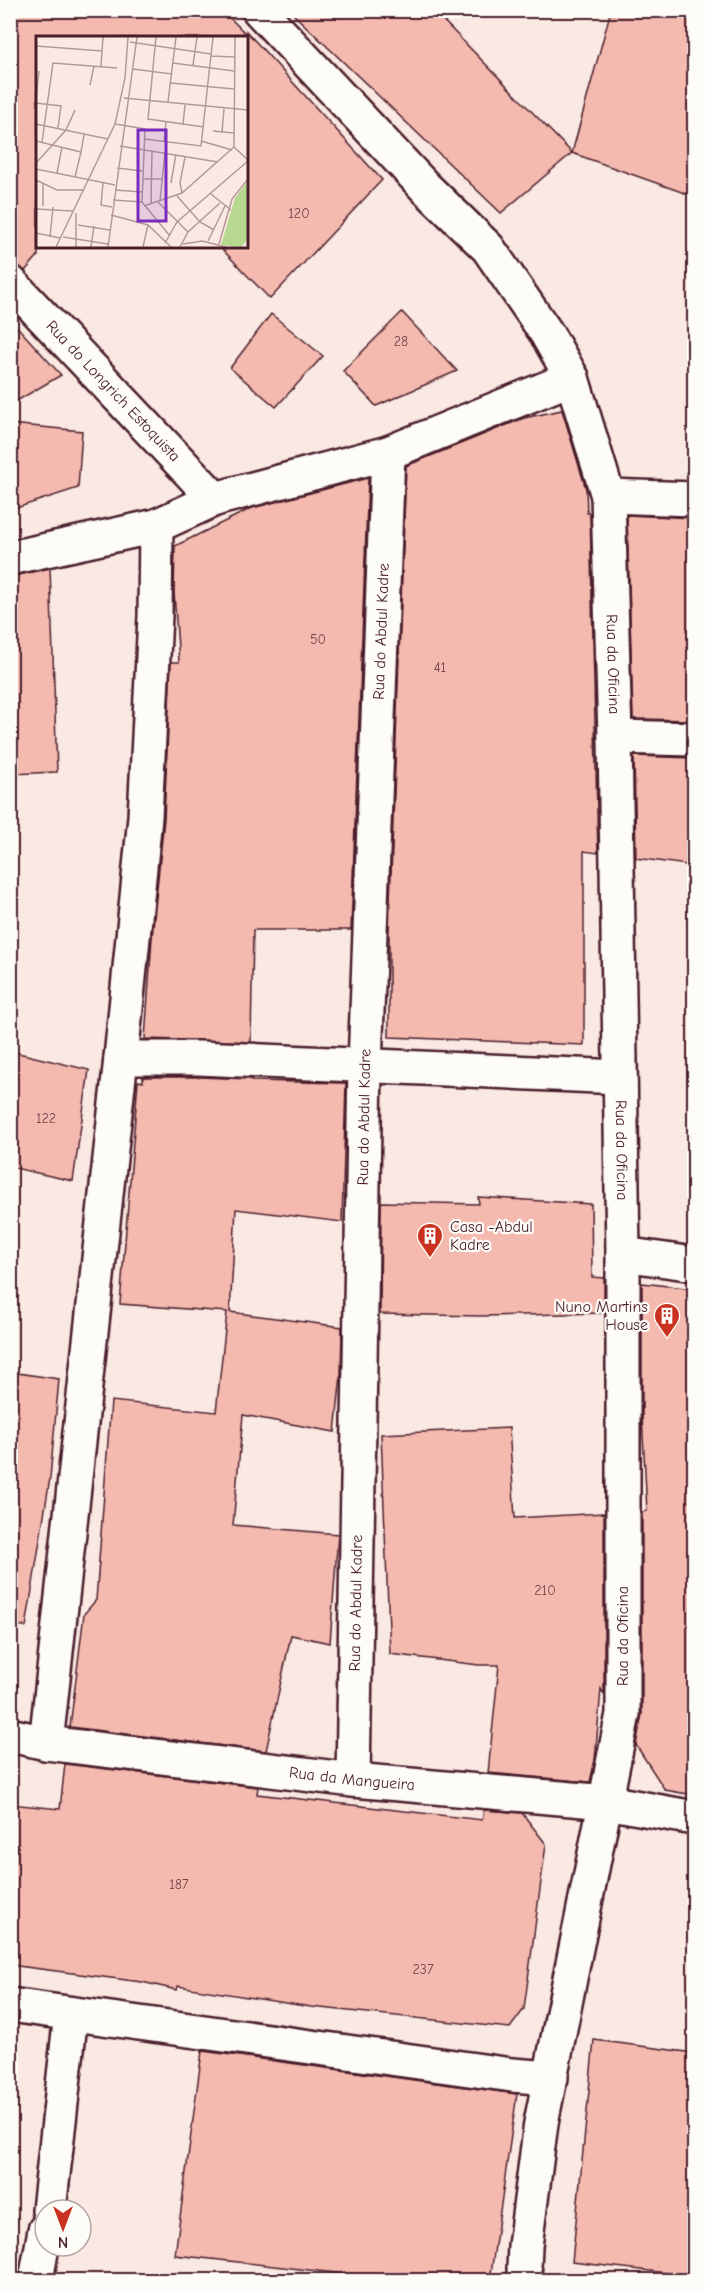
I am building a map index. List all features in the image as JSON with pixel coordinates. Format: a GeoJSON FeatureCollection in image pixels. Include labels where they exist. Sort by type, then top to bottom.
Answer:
{"type":"FeatureCollection","features":[{"type":"Feature","properties":{"kind":"street","name":"Rua da Oficina"},"geometry":{"type":"LineString","coordinates":[[259,10],[425,186],[488,248],[547,334],[572,378],[608,496],[615,737],[623,1254],[623,1714],[541,2123],[525,2246],[524,2268],[527,2280]]}},
{"type":"Feature","properties":{"kind":"street","name":"Rua do Longrich Estoquista"},"geometry":{"type":"LineString","coordinates":[[10,282],[215,499]]}},
{"type":"Feature","properties":{"kind":"street"},"geometry":{"type":"LineString","coordinates":[[10,558],[156,526],[215,499],[388,453],[572,378]]}},
{"type":"Feature","properties":{"kind":"street","name":"Rua do Abdul Kadre"},"geometry":{"type":"LineString","coordinates":[[353,1780],[365,1065],[388,453]]}},
{"type":"Feature","properties":{"kind":"street"},"geometry":{"type":"LineString","coordinates":[[608,496],[694,499]]}},
{"type":"Feature","properties":{"kind":"street"},"geometry":{"type":"LineString","coordinates":[[46,1743],[145,817],[155,616],[156,526]]}},
{"type":"Feature","properties":{"kind":"street"},"geometry":{"type":"LineString","coordinates":[[615,737],[694,739]]}},
{"type":"Feature","properties":{"kind":"street"},"geometry":{"type":"LineString","coordinates":[[121,1058],[199,1058],[620,1077]]}},
{"type":"Feature","properties":{"kind":"street"},"geometry":{"type":"LineString","coordinates":[[623,1254],[694,1264]]}},
{"type":"Feature","properties":{"kind":"street","name":"Rua da Mangueira"},"geometry":{"type":"LineString","coordinates":[[10,1735],[46,1743],[353,1780],[607,1802],[694,1818]]}},
{"type":"Feature","properties":{"kind":"street"},"geometry":{"type":"LineString","coordinates":[[10,2005],[512,2076],[551,2078]]}},
{"type":"Feature","properties":{"kind":"street"},"geometry":{"type":"LineString","coordinates":[[49,2198],[71,2014]]}},
{"type":"Feature","properties":{"kind":"street"},"geometry":{"type":"LineString","coordinates":[[36,2280],[40,2258]]}},
{"type":"Feature","properties":{"kind":"building"},"geometry":{"type":"Polygon","coordinates":[[[10,10],[222,10],[246,34],[246,31],[382,180],[270,299],[221,248],[248,248],[248,36],[36,36],[36,248],[38,248],[38,256],[25,271],[16,264],[10,264],[10,10]]]}},
{"type":"Feature","properties":{"kind":"building"},"geometry":{"type":"Polygon","coordinates":[[[289,10],[433,10],[572,153],[501,213],[289,10]]]}},
{"type":"Feature","properties":{"kind":"building"},"geometry":{"type":"Polygon","coordinates":[[[611,10],[694,10],[694,172],[690,195],[572,153],[611,10]]]}},
{"type":"Feature","properties":{"kind":"building"},"geometry":{"type":"Polygon","coordinates":[[[402,312],[457,371],[376,406],[343,371],[402,312]]]}},
{"type":"Feature","properties":{"kind":"building"},"geometry":{"type":"Polygon","coordinates":[[[271,314],[323,356],[276,407],[230,368],[271,314]]]}},
{"type":"Feature","properties":{"kind":"building"},"geometry":{"type":"Polygon","coordinates":[[[10,319],[61,375],[10,405],[10,319]]]}},
{"type":"Feature","properties":{"kind":"building"},"geometry":{"type":"Polygon","coordinates":[[[562,410],[586,489],[587,513],[590,513],[598,853],[584,851],[584,1045],[389,1037],[389,930],[406,466],[524,418],[562,410]]]}},
{"type":"Feature","properties":{"kind":"building"},"geometry":{"type":"Polygon","coordinates":[[[10,424],[82,431],[78,488],[10,510],[10,424]]]}},
{"type":"Feature","properties":{"kind":"building"},"geometry":{"type":"Polygon","coordinates":[[[368,478],[351,930],[253,930],[251,1042],[145,1039],[164,819],[171,662],[179,662],[174,592],[175,546],[252,508],[368,478]]]}},
{"type":"Feature","properties":{"kind":"building"},"geometry":{"type":"Polygon","coordinates":[[[627,515],[694,518],[694,720],[633,719],[627,515]]]}},
{"type":"Feature","properties":{"kind":"building"},"geometry":{"type":"Polygon","coordinates":[[[50,568],[57,772],[10,774],[10,577],[50,568]]]}},
{"type":"Feature","properties":{"kind":"building"},"geometry":{"type":"Polygon","coordinates":[[[634,756],[694,758],[694,866],[636,858],[634,756]]]}},
{"type":"Feature","properties":{"kind":"building"},"geometry":{"type":"Polygon","coordinates":[[[10,1051],[89,1070],[73,1181],[10,1167],[10,1051]]]}},
{"type":"Feature","properties":{"kind":"building"},"geometry":{"type":"Polygon","coordinates":[[[143,1077],[346,1083],[342,1222],[236,1209],[230,1312],[342,1327],[341,1375],[335,1432],[243,1415],[233,1525],[338,1534],[330,1643],[291,1635],[266,1751],[70,1727],[84,1614],[96,1600],[111,1401],[216,1412],[227,1312],[120,1304],[138,1081],[143,1082],[143,1077]]]}},
{"type":"Feature","properties":{"kind":"building"},"geometry":{"type":"Polygon","coordinates":[[[478,1197],[591,1204],[592,1277],[604,1278],[604,1313],[482,1316],[380,1314],[381,1202],[479,1204],[478,1197]]]}},
{"type":"Feature","properties":{"kind":"building"},"geometry":{"type":"Polygon","coordinates":[[[642,1283],[694,1289],[694,1795],[665,1790],[636,1745],[642,1714],[642,1512],[647,1511],[642,1415],[642,1283]]]}},
{"type":"Feature","properties":{"kind":"building"},"geometry":{"type":"Polygon","coordinates":[[[10,1372],[59,1379],[50,1478],[26,1627],[10,1625],[10,1372]]]}},
{"type":"Feature","properties":{"kind":"building"},"geometry":{"type":"Polygon","coordinates":[[[509,1428],[515,1518],[604,1513],[604,1695],[601,1689],[595,1760],[590,1782],[488,1773],[499,1665],[479,1665],[390,1654],[381,1434],[509,1428]]]}},
{"type":"Feature","properties":{"kind":"building"},"geometry":{"type":"Polygon","coordinates":[[[65,1764],[258,1787],[257,1794],[482,1820],[484,1810],[522,1813],[546,1844],[524,2009],[510,2028],[311,2007],[178,1986],[177,1990],[142,1982],[10,1965],[10,1804],[60,1809],[65,1764]]]}},
{"type":"Feature","properties":{"kind":"building"},"geometry":{"type":"Polygon","coordinates":[[[594,2040],[694,2053],[694,2276],[572,2262],[594,2040]]]}},
{"type":"Feature","properties":{"kind":"building"},"geometry":{"type":"Polygon","coordinates":[[[202,2051],[517,2094],[490,2280],[398,2280],[175,2255],[202,2051]]]}},
{"type":"Feature","properties":{"kind":"place","name":"Casa -Abdul Kadre"},"geometry":{"type":"Point","coordinates":[430,1259]}},
{"type":"Feature","properties":{"kind":"place","name":"Nuno Martins House"},"geometry":{"type":"Point","coordinates":[667,1339]}}]}
